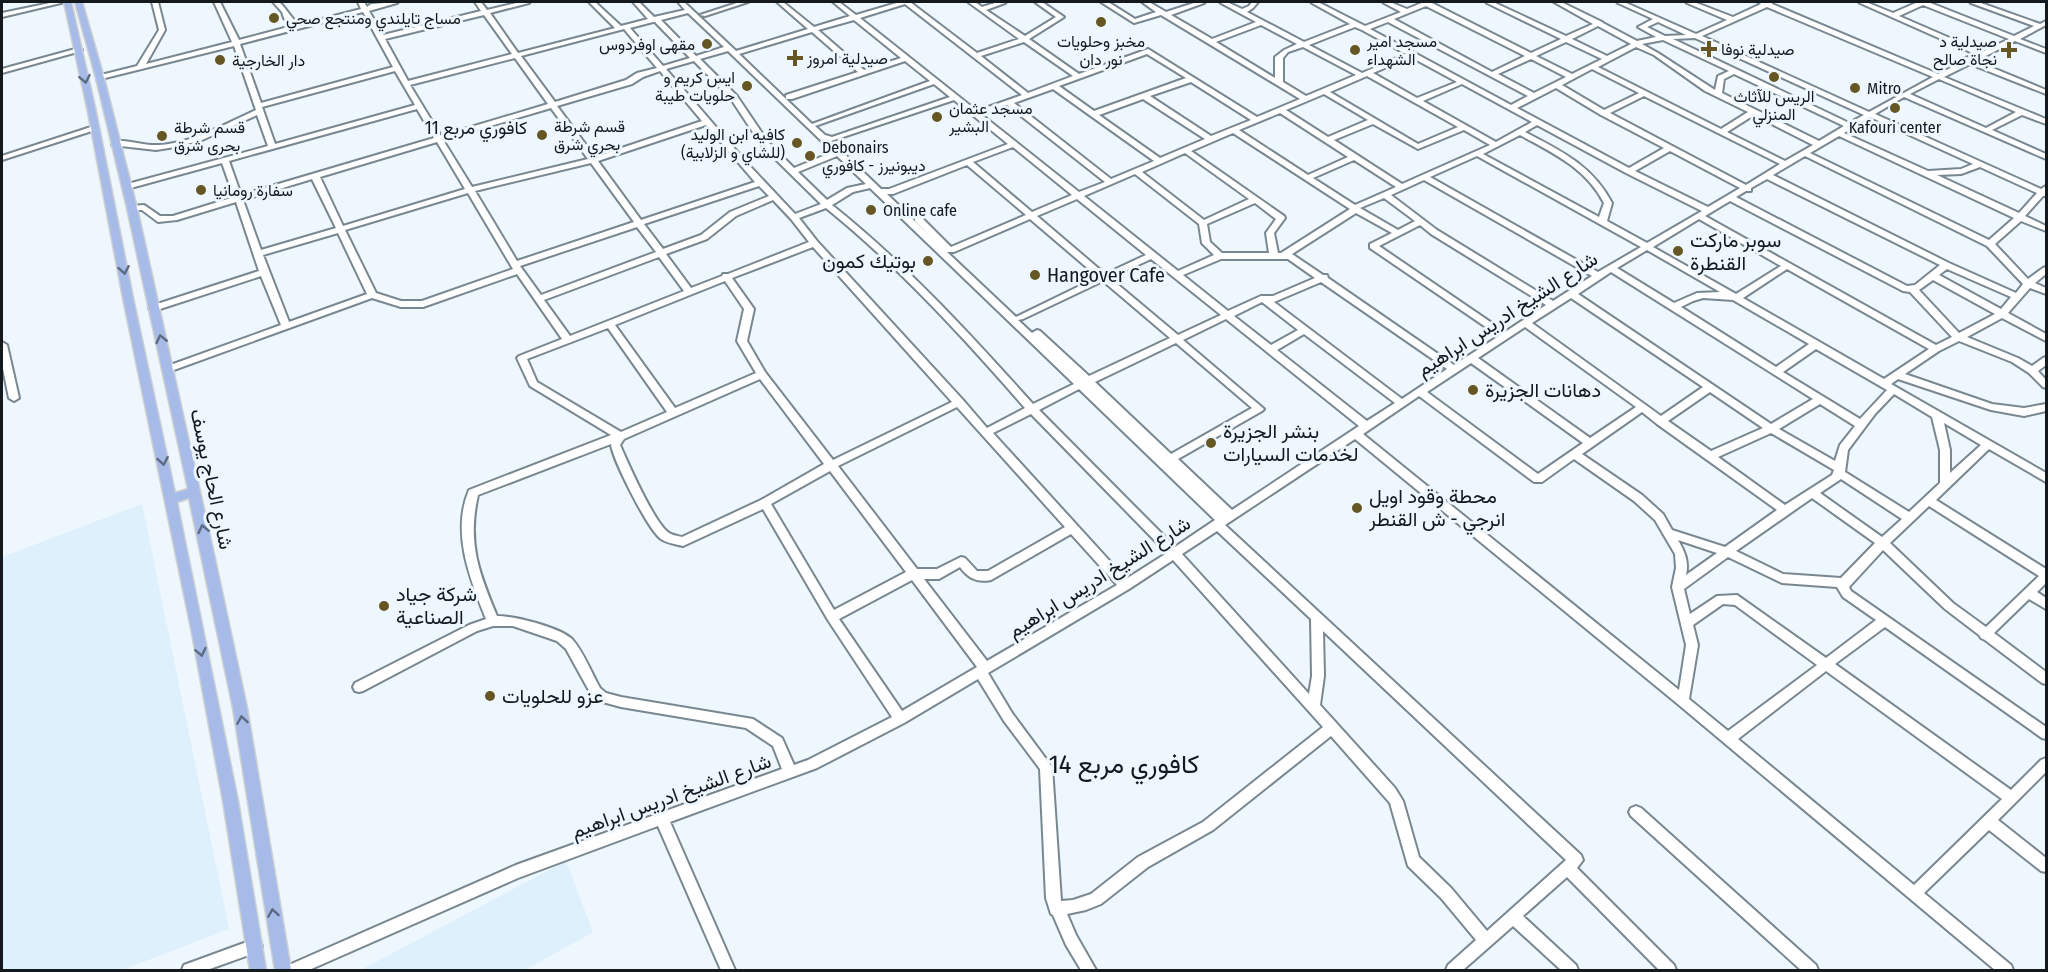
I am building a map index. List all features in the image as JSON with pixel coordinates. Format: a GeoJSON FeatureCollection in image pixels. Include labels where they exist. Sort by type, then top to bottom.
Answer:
{"type":"FeatureCollection","features":[{"type":"Feature","properties":{"kind":"main road"},"geometry":{"type":"LineString","coordinates":[[67,2],[79,50],[239,848],[258,970]]}},
{"type":"Feature","properties":{"kind":"main road","name":"شارع الحاج يوسف"},"geometry":{"type":"LineString","coordinates":[[78,2],[100,78],[132,208],[240,708],[283,970]]}},
{"type":"Feature","properties":{"kind":"main road"},"geometry":{"type":"LineString","coordinates":[[98,148],[116,142]]}},
{"type":"Feature","properties":{"kind":"main road"},"geometry":{"type":"LineString","coordinates":[[170,500],[194,491]]}},
{"type":"Feature","properties":{"kind":"street"},"geometry":{"type":"LineString","coordinates":[[2,15],[62,2]]}},
{"type":"Feature","properties":{"kind":"street"},"geometry":{"type":"LineString","coordinates":[[140,68],[162,30],[155,2]]}},
{"type":"Feature","properties":{"kind":"street"},"geometry":{"type":"LineString","coordinates":[[217,2],[237,44],[272,147]]}},
{"type":"Feature","properties":{"kind":"street"},"geometry":{"type":"LineString","coordinates":[[276,2],[285,10],[286,17],[298,28]]}},
{"type":"Feature","properties":{"kind":"street"},"geometry":{"type":"LineString","coordinates":[[100,78],[298,28],[366,5],[395,2]]}},
{"type":"Feature","properties":{"kind":"street"},"geometry":{"type":"LineString","coordinates":[[478,2],[690,293]]}},
{"type":"Feature","properties":{"kind":"street"},"geometry":{"type":"LineString","coordinates":[[381,38],[527,2]]}},
{"type":"Feature","properties":{"kind":"street"},"geometry":{"type":"LineString","coordinates":[[592,2],[623,28],[661,69],[759,183],[794,217],[814,243],[1125,586]]}},
{"type":"Feature","properties":{"kind":"street"},"geometry":{"type":"LineString","coordinates":[[636,2],[734,98],[765,144],[827,205],[867,237],[956,324],[1032,409],[1175,554],[1390,792],[1396,801],[1413,861],[1446,893],[1486,941]]}},
{"type":"Feature","properties":{"kind":"street"},"geometry":{"type":"LineString","coordinates":[[681,2],[703,15],[735,51],[789,97],[1020,316],[1224,520],[1317,617],[1576,860],[1453,970]]}},
{"type":"Feature","properties":{"kind":"street"},"geometry":{"type":"LineString","coordinates":[[703,15],[745,2]]}},
{"type":"Feature","properties":{"kind":"street"},"geometry":{"type":"LineString","coordinates":[[780,2],[864,73]]}},
{"type":"Feature","properties":{"kind":"street"},"geometry":{"type":"LineString","coordinates":[[836,2],[1367,427]]}},
{"type":"Feature","properties":{"kind":"street"},"geometry":{"type":"LineString","coordinates":[[877,2],[886,8]]}},
{"type":"Feature","properties":{"kind":"street"},"geometry":{"type":"LineString","coordinates":[[132,208],[144,207],[158,219],[165,220],[440,140],[629,82],[640,75],[695,58],[735,51],[906,2],[1028,96]]}},
{"type":"Feature","properties":{"kind":"street"},"geometry":{"type":"LineString","coordinates":[[971,2],[1079,77]]}},
{"type":"Feature","properties":{"kind":"street"},"geometry":{"type":"LineString","coordinates":[[981,9],[1003,2]]}},
{"type":"Feature","properties":{"kind":"street"},"geometry":{"type":"LineString","coordinates":[[978,56],[1025,39],[1061,17],[1038,2]]}},
{"type":"Feature","properties":{"kind":"street"},"geometry":{"type":"LineString","coordinates":[[1104,2],[1134,21],[1202,2]]}},
{"type":"Feature","properties":{"kind":"street"},"geometry":{"type":"LineString","coordinates":[[1145,2],[1305,99]]}},
{"type":"Feature","properties":{"kind":"street"},"geometry":{"type":"LineString","coordinates":[[1222,2],[1417,101],[1496,145]]}},
{"type":"Feature","properties":{"kind":"street"},"geometry":{"type":"LineString","coordinates":[[1241,12],[1255,2]]}},
{"type":"Feature","properties":{"kind":"street"},"geometry":{"type":"LineString","coordinates":[[1314,2],[1629,171],[1704,214],[1786,266],[1936,349]]}},
{"type":"Feature","properties":{"kind":"street"},"geometry":{"type":"LineString","coordinates":[[1386,2],[1405,11]]}},
{"type":"Feature","properties":{"kind":"street"},"geometry":{"type":"LineString","coordinates":[[1364,29],[1428,2],[1572,77]]}},
{"type":"Feature","properties":{"kind":"street"},"geometry":{"type":"LineString","coordinates":[[1489,2],[1608,59]]}},
{"type":"Feature","properties":{"kind":"street"},"geometry":{"type":"LineString","coordinates":[[1557,2],[1638,43],[1718,94],[1818,144]]}},
{"type":"Feature","properties":{"kind":"street"},"geometry":{"type":"LineString","coordinates":[[1624,2],[1796,82],[2045,191],[1989,244]]}},
{"type":"Feature","properties":{"kind":"street"},"geometry":{"type":"LineString","coordinates":[[1689,2],[1734,20]]}},
{"type":"Feature","properties":{"kind":"street"},"geometry":{"type":"LineString","coordinates":[[1511,108],[1638,43],[1661,38],[1697,36],[1767,2],[2046,122]]}},
{"type":"Feature","properties":{"kind":"street"},"geometry":{"type":"LineString","coordinates":[[1862,2],[1981,54]]}},
{"type":"Feature","properties":{"kind":"street"},"geometry":{"type":"LineString","coordinates":[[1894,15],[1923,2],[2046,51]]}},
{"type":"Feature","properties":{"kind":"street"},"geometry":{"type":"LineString","coordinates":[[1973,2],[2043,25]]}},
{"type":"Feature","properties":{"kind":"street"},"geometry":{"type":"LineString","coordinates":[[366,5],[381,38],[419,106],[517,267],[568,340]]}},
{"type":"Feature","properties":{"kind":"street"},"geometry":{"type":"LineString","coordinates":[[406,84],[623,28],[690,6]]}},
{"type":"Feature","properties":{"kind":"street"},"geometry":{"type":"LineString","coordinates":[[690,6],[875,188],[1170,459],[1224,520]]}},
{"type":"Feature","properties":{"kind":"street"},"geometry":{"type":"LineString","coordinates":[[1388,19],[1535,97]]}},
{"type":"Feature","properties":{"kind":"street"},"geometry":{"type":"LineString","coordinates":[[1659,19],[1641,27],[1776,92],[1927,174],[2046,229]]}},
{"type":"Feature","properties":{"kind":"street"},"geometry":{"type":"LineString","coordinates":[[1211,42],[1260,23]]}},
{"type":"Feature","properties":{"kind":"street"},"geometry":{"type":"LineString","coordinates":[[1493,74],[1600,23]]}},
{"type":"Feature","properties":{"kind":"street"},"geometry":{"type":"LineString","coordinates":[[1279,83],[1279,57],[1290,49],[1356,24]]}},
{"type":"Feature","properties":{"kind":"street","name":"شارع الشيخ ادريس ابراهيم"},"geometry":{"type":"LineString","coordinates":[[294,970],[516,872],[790,772],[833,754],[900,719],[1125,586],[1401,403],[1611,268],[1748,189],[1785,164],[1904,94],[1968,60],[2043,25]]}},
{"type":"Feature","properties":{"kind":"street"},"geometry":{"type":"LineString","coordinates":[[2,71],[79,50]]}},
{"type":"Feature","properties":{"kind":"street"},"geometry":{"type":"LineString","coordinates":[[977,114],[1148,51],[1256,120]]}},
{"type":"Feature","properties":{"kind":"street"},"geometry":{"type":"LineString","coordinates":[[951,250],[1412,54]]}},
{"type":"Feature","properties":{"kind":"street"},"geometry":{"type":"LineString","coordinates":[[789,97],[907,58]]}},
{"type":"Feature","properties":{"kind":"street"},"geometry":{"type":"LineString","coordinates":[[1968,60],[2046,92]]}},
{"type":"Feature","properties":{"kind":"street"},"geometry":{"type":"LineString","coordinates":[[1593,67],[1785,164]]}},
{"type":"Feature","properties":{"kind":"street"},"geometry":{"type":"LineString","coordinates":[[116,142],[153,147],[175,145],[207,135],[258,109],[397,68]]}},
{"type":"Feature","properties":{"kind":"street"},"geometry":{"type":"LineString","coordinates":[[1718,94],[1721,78],[1733,72]]}},
{"type":"Feature","properties":{"kind":"street"},"geometry":{"type":"LineString","coordinates":[[1094,114],[1191,79]]}},
{"type":"Feature","properties":{"kind":"street"},"geometry":{"type":"LineString","coordinates":[[816,124],[936,81]]}},
{"type":"Feature","properties":{"kind":"street"},"geometry":{"type":"LineString","coordinates":[[1417,101],[1462,82]]}},
{"type":"Feature","properties":{"kind":"street"},"geometry":{"type":"LineString","coordinates":[[1776,92],[1796,82]]}},
{"type":"Feature","properties":{"kind":"street"},"geometry":{"type":"LineString","coordinates":[[1557,85],[1604,113],[1748,189]]}},
{"type":"Feature","properties":{"kind":"street"},"geometry":{"type":"LineString","coordinates":[[1054,86],[1160,161]]}},
{"type":"Feature","properties":{"kind":"street"},"geometry":{"type":"LineString","coordinates":[[1324,91],[1418,147],[1464,128]]}},
{"type":"Feature","properties":{"kind":"street"},"geometry":{"type":"LineString","coordinates":[[1604,113],[1644,93]]}},
{"type":"Feature","properties":{"kind":"street"},"geometry":{"type":"LineString","coordinates":[[1904,94],[2046,157]]}},
{"type":"Feature","properties":{"kind":"street"},"geometry":{"type":"LineString","coordinates":[[1144,96],[1210,140]]}},
{"type":"Feature","properties":{"kind":"street"},"geometry":{"type":"LineString","coordinates":[[822,137],[832,139],[956,97]]}},
{"type":"Feature","properties":{"kind":"street"},"geometry":{"type":"LineString","coordinates":[[1009,103],[1110,182]]}},
{"type":"Feature","properties":{"kind":"street"},"geometry":{"type":"LineString","coordinates":[[127,188],[419,106]]}},
{"type":"Feature","properties":{"kind":"street"},"geometry":{"type":"LineString","coordinates":[[1280,110],[1402,187]]}},
{"type":"Feature","properties":{"kind":"street"},"geometry":{"type":"LineString","coordinates":[[1721,132],[1753,112]]}},
{"type":"Feature","properties":{"kind":"street"},"geometry":{"type":"LineString","coordinates":[[1987,130],[2021,112]]}},
{"type":"Feature","properties":{"kind":"street"},"geometry":{"type":"LineString","coordinates":[[1328,141],[1372,121]]}},
{"type":"Feature","properties":{"kind":"street"},"geometry":{"type":"LineString","coordinates":[[258,254],[470,190],[593,160],[707,122]]}},
{"type":"Feature","properties":{"kind":"street"},"geometry":{"type":"LineString","coordinates":[[1279,255],[1355,208],[1478,154],[1537,122]]}},
{"type":"Feature","properties":{"kind":"street"},"geometry":{"type":"LineString","coordinates":[[2,158],[94,129]]}},
{"type":"Feature","properties":{"kind":"street"},"geometry":{"type":"LineString","coordinates":[[1233,130],[1398,233]]}},
{"type":"Feature","properties":{"kind":"street"},"geometry":{"type":"LineString","coordinates":[[1520,132],[1581,167],[1598,185],[1608,203],[1602,222]]}},
{"type":"Feature","properties":{"kind":"street"},"geometry":{"type":"LineString","coordinates":[[794,217],[827,205],[850,190],[875,188],[890,192],[1014,144]]}},
{"type":"Feature","properties":{"kind":"street"},"geometry":{"type":"LineString","coordinates":[[1629,171],[1670,148]]}},
{"type":"Feature","properties":{"kind":"street"},"geometry":{"type":"LineString","coordinates":[[1185,150],[1281,218],[1270,233],[1279,255]]}},
{"type":"Feature","properties":{"kind":"street"},"geometry":{"type":"LineString","coordinates":[[794,171],[838,153]]}},
{"type":"Feature","properties":{"kind":"street"},"geometry":{"type":"LineString","coordinates":[[1804,153],[1989,244],[2028,284],[2046,291]]}},
{"type":"Feature","properties":{"kind":"street"},"geometry":{"type":"LineString","coordinates":[[1478,154],[1648,247],[2046,476]]}},
{"type":"Feature","properties":{"kind":"street"},"geometry":{"type":"LineString","coordinates":[[1307,178],[1354,157]]}},
{"type":"Feature","properties":{"kind":"street"},"geometry":{"type":"LineString","coordinates":[[225,160],[264,272],[287,327]]}},
{"type":"Feature","properties":{"kind":"street"},"geometry":{"type":"LineString","coordinates":[[968,162],[1259,409],[1170,459]]}},
{"type":"Feature","properties":{"kind":"street"},"geometry":{"type":"LineString","coordinates":[[1927,174],[1949,171],[1962,173],[1970,171],[1979,164]]}},
{"type":"Feature","properties":{"kind":"street"},"geometry":{"type":"LineString","coordinates":[[1136,171],[1203,223],[1206,243],[1220,256]]}},
{"type":"Feature","properties":{"kind":"street"},"geometry":{"type":"LineString","coordinates":[[315,176],[372,295]]}},
{"type":"Feature","properties":{"kind":"street"},"geometry":{"type":"LineString","coordinates":[[1768,176],[1946,266],[2018,297]]}},
{"type":"Feature","properties":{"kind":"street"},"geometry":{"type":"LineString","coordinates":[[1424,177],[1598,276]]}},
{"type":"Feature","properties":{"kind":"street"},"geometry":{"type":"LineString","coordinates":[[168,369],[372,295],[401,304],[423,304],[639,222],[759,183]]}},
{"type":"Feature","properties":{"kind":"street"},"geometry":{"type":"LineString","coordinates":[[1385,194],[1420,222],[1554,306]]}},
{"type":"Feature","properties":{"kind":"street"},"geometry":{"type":"LineString","coordinates":[[538,299],[704,237],[734,214],[774,197]]}},
{"type":"Feature","properties":{"kind":"street"},"geometry":{"type":"LineString","coordinates":[[1731,198],[1863,268],[1906,289],[1913,290],[1958,337],[2015,360],[2032,371],[2046,385]]}},
{"type":"Feature","properties":{"kind":"street"},"geometry":{"type":"LineString","coordinates":[[1203,223],[1255,200]]}},
{"type":"Feature","properties":{"kind":"street"},"geometry":{"type":"LineString","coordinates":[[1420,222],[1373,246],[1505,336]]}},
{"type":"Feature","properties":{"kind":"street"},"geometry":{"type":"LineString","coordinates":[[620,436],[533,384],[522,358],[814,243]]}},
{"type":"Feature","properties":{"kind":"street"},"geometry":{"type":"LineString","coordinates":[[1020,316],[1152,255]]}},
{"type":"Feature","properties":{"kind":"street"},"geometry":{"type":"LineString","coordinates":[[1178,275],[1220,256],[1279,255],[1301,262],[1454,369]]}},
{"type":"Feature","properties":{"kind":"street"},"geometry":{"type":"LineString","coordinates":[[1673,308],[1698,294],[1710,293],[1737,298],[1786,266]]}},
{"type":"Feature","properties":{"kind":"street"},"geometry":{"type":"LineString","coordinates":[[1913,290],[1946,266]]}},
{"type":"Feature","properties":{"kind":"street"},"geometry":{"type":"LineString","coordinates":[[1611,268],[1860,424]]}},
{"type":"Feature","properties":{"kind":"street"},"geometry":{"type":"LineString","coordinates":[[1678,587],[1785,510],[1836,478],[1840,471],[1840,454],[1897,375],[1936,349],[2001,315],[2028,284],[2046,270]]}},
{"type":"Feature","properties":{"kind":"street"},"geometry":{"type":"LineString","coordinates":[[154,308],[264,272]]}},
{"type":"Feature","properties":{"kind":"street"},"geometry":{"type":"LineString","coordinates":[[726,276],[749,309],[742,341],[762,374],[983,669],[1008,717],[1046,767],[1053,898],[1071,940],[1089,970]]}},
{"type":"Feature","properties":{"kind":"street"},"geometry":{"type":"LineString","coordinates":[[1933,276],[2046,339]]}},
{"type":"Feature","properties":{"kind":"street"},"geometry":{"type":"LineString","coordinates":[[987,432],[1085,382],[1264,298],[1274,299],[1324,278]]}},
{"type":"Feature","properties":{"kind":"street"},"geometry":{"type":"LineString","coordinates":[[1572,294],[1771,429],[1840,471],[1909,518]]}},
{"type":"Feature","properties":{"kind":"street"},"geometry":{"type":"LineString","coordinates":[[1264,298],[1401,403]]}},
{"type":"Feature","properties":{"kind":"street"},"geometry":{"type":"LineString","coordinates":[[609,323],[672,412]]}},
{"type":"Feature","properties":{"kind":"street"},"geometry":{"type":"LineString","coordinates":[[1527,324],[1785,510]]}},
{"type":"Feature","properties":{"kind":"street"},"geometry":{"type":"LineString","coordinates":[[1270,350],[1305,330]]}},
{"type":"Feature","properties":{"kind":"street"},"geometry":{"type":"LineString","coordinates":[[1776,372],[1816,344]]}},
{"type":"Feature","properties":{"kind":"street"},"geometry":{"type":"LineString","coordinates":[[2,345],[14,398]]}},
{"type":"Feature","properties":{"kind":"street"},"geometry":{"type":"LineString","coordinates":[[1471,358],[1591,444]]}},
{"type":"Feature","properties":{"kind":"street"},"geometry":{"type":"LineString","coordinates":[[2032,371],[2046,360]]}},
{"type":"Feature","properties":{"kind":"street"},"geometry":{"type":"LineString","coordinates":[[493,621],[479,588],[471,554],[467,525],[473,493],[620,436],[762,374]]}},
{"type":"Feature","properties":{"kind":"street"},"geometry":{"type":"LineString","coordinates":[[1897,375],[1992,407],[2024,412],[2046,408]]}},
{"type":"Feature","properties":{"kind":"street"},"geometry":{"type":"LineString","coordinates":[[1662,421],[1710,387]]}},
{"type":"Feature","properties":{"kind":"street"},"geometry":{"type":"LineString","coordinates":[[1419,392],[1538,479],[1643,407]]}},
{"type":"Feature","properties":{"kind":"street"},"geometry":{"type":"LineString","coordinates":[[1710,456],[1771,429],[1820,399]]}},
{"type":"Feature","properties":{"kind":"street"},"geometry":{"type":"LineString","coordinates":[[620,436],[615,445],[640,496],[665,536],[683,542],[765,503],[831,465],[960,402]]}},
{"type":"Feature","properties":{"kind":"street"},"geometry":{"type":"LineString","coordinates":[[1937,415],[1945,450],[1945,485]]}},
{"type":"Feature","properties":{"kind":"street"},"geometry":{"type":"LineString","coordinates":[[1356,434],[1683,700],[2006,970]]}},
{"type":"Feature","properties":{"kind":"street"},"geometry":{"type":"LineString","coordinates":[[1988,444],[1883,543],[1844,583],[1843,587],[1847,594],[2046,734]]}},
{"type":"Feature","properties":{"kind":"street"},"geometry":{"type":"LineString","coordinates":[[1576,455],[1638,498],[1659,518],[1680,554],[1682,568],[1678,587],[1692,645],[1683,700]]}},
{"type":"Feature","properties":{"kind":"street"},"geometry":{"type":"LineString","coordinates":[[1812,493],[1883,543],[1926,586],[1985,635],[2046,679]]}},
{"type":"Feature","properties":{"kind":"street"},"geometry":{"type":"LineString","coordinates":[[1928,500],[2044,573],[2045,577],[1985,635]]}},
{"type":"Feature","properties":{"kind":"street"},"geometry":{"type":"LineString","coordinates":[[765,503],[832,617],[900,719]]}},
{"type":"Feature","properties":{"kind":"street"},"geometry":{"type":"LineString","coordinates":[[832,617],[912,574],[939,574],[961,561],[973,575],[983,578],[1073,528]]}},
{"type":"Feature","properties":{"kind":"street"},"geometry":{"type":"LineString","coordinates":[[1668,533],[1727,552],[1782,578],[1844,583]]}},
{"type":"Feature","properties":{"kind":"street"},"geometry":{"type":"LineString","coordinates":[[2029,592],[2046,604]]}},
{"type":"Feature","properties":{"kind":"street"},"geometry":{"type":"LineString","coordinates":[[1686,622],[1720,599],[1732,598],[2011,798]]}},
{"type":"Feature","properties":{"kind":"street"},"geometry":{"type":"LineString","coordinates":[[1313,708],[1318,676],[1317,617]]}},
{"type":"Feature","properties":{"kind":"street"},"geometry":{"type":"LineString","coordinates":[[1728,738],[1885,620]]}},
{"type":"Feature","properties":{"kind":"street"},"geometry":{"type":"LineString","coordinates":[[359,687],[453,637],[493,621],[513,621],[561,637],[568,642],[596,692],[603,697],[749,723],[778,742],[790,772]]}},
{"type":"Feature","properties":{"kind":"street"},"geometry":{"type":"LineString","coordinates":[[1056,909],[1077,907],[1095,901],[1146,860],[1182,843],[1208,826],[1331,728]]}},
{"type":"Feature","properties":{"kind":"street"},"geometry":{"type":"LineString","coordinates":[[1914,894],[2011,798],[2045,768]]}},
{"type":"Feature","properties":{"kind":"street"},"geometry":{"type":"LineString","coordinates":[[1636,812],[1811,970]]}},
{"type":"Feature","properties":{"kind":"street"},"geometry":{"type":"LineString","coordinates":[[662,820],[728,970]]}},
{"type":"Feature","properties":{"kind":"street"},"geometry":{"type":"LineString","coordinates":[[1988,821],[2046,866]]}},
{"type":"Feature","properties":{"kind":"street"},"geometry":{"type":"LineString","coordinates":[[1568,867],[1669,970]]}},
{"type":"Feature","properties":{"kind":"street"},"geometry":{"type":"LineString","coordinates":[[1514,916],[1571,970]]}},
{"type":"Feature","properties":{"kind":"street"},"geometry":{"type":"LineString","coordinates":[[189,970],[255,946]]}},
{"type":"Feature","properties":{"kind":"shaded area"},"geometry":{"type":"Polygon","coordinates":[[[142,504],[229,929],[122,970],[2,970],[2,557],[142,504]]]}},
{"type":"Feature","properties":{"kind":"shaded area"},"geometry":{"type":"Polygon","coordinates":[[[566,861],[593,932],[525,970],[361,970],[566,861]]]}},
{"type":"Feature","properties":{"kind":"place","name":"مساج تايلندي ومنتجع صحي"},"geometry":{"type":"Point","coordinates":[274,18]}},
{"type":"Feature","properties":{"kind":"place","name":"مخبز وحلويات نور دان"},"geometry":{"type":"Point","coordinates":[1101,22]}},
{"type":"Feature","properties":{"kind":"place","name":"مقهى اوفردوس"},"geometry":{"type":"Point","coordinates":[707,44]}},
{"type":"Feature","properties":{"kind":"place","name":"صيدلية نوفا"},"geometry":{"type":"Point","coordinates":[1709,49]}},
{"type":"Feature","properties":{"kind":"place","name":"مسجد امير الشهداء"},"geometry":{"type":"Point","coordinates":[1355,50]}},
{"type":"Feature","properties":{"kind":"place","name":"صيدلية د نجاة صالح"},"geometry":{"type":"Point","coordinates":[2009,50]}},
{"type":"Feature","properties":{"kind":"place","name":"صيدلية امروز"},"geometry":{"type":"Point","coordinates":[795,58]}},
{"type":"Feature","properties":{"kind":"place","name":"دار الخارجية"},"geometry":{"type":"Point","coordinates":[220,60]}},
{"type":"Feature","properties":{"kind":"place","name":"الريس للآثاث المنزلي"},"geometry":{"type":"Point","coordinates":[1774,77]}},
{"type":"Feature","properties":{"kind":"place","name":"ايس كريم و حلويات طيبة"},"geometry":{"type":"Point","coordinates":[747,86]}},
{"type":"Feature","properties":{"kind":"place","name":"Mitro"},"geometry":{"type":"Point","coordinates":[1855,88]}},
{"type":"Feature","properties":{"kind":"place","name":"Kafouri center"},"geometry":{"type":"Point","coordinates":[1895,108]}},
{"type":"Feature","properties":{"kind":"place","name":"مسجد عثمان البشير"},"geometry":{"type":"Point","coordinates":[937,117]}},
{"type":"Feature","properties":{"kind":"place","name":"قسم شرطة بحري شرق"},"geometry":{"type":"Point","coordinates":[542,135]}},
{"type":"Feature","properties":{"kind":"place","name":"قسم شرطة بحرى شرق"},"geometry":{"type":"Point","coordinates":[162,136]}},
{"type":"Feature","properties":{"kind":"place","name":"كافيه ابن الوليد (للشاي و الزلابية)"},"geometry":{"type":"Point","coordinates":[797,143]}},
{"type":"Feature","properties":{"kind":"place","name":"Debonairs ديبونيرز - كافوري"},"geometry":{"type":"Point","coordinates":[810,156]}},
{"type":"Feature","properties":{"kind":"place","name":"سفارة رومانيا"},"geometry":{"type":"Point","coordinates":[201,190]}},
{"type":"Feature","properties":{"kind":"place","name":"Online cafe"},"geometry":{"type":"Point","coordinates":[871,210]}},
{"type":"Feature","properties":{"kind":"place","name":"سوبر ماركت القنطرة"},"geometry":{"type":"Point","coordinates":[1678,251]}},
{"type":"Feature","properties":{"kind":"place","name":"بوتيك كمون"},"geometry":{"type":"Point","coordinates":[928,261]}},
{"type":"Feature","properties":{"kind":"place","name":"Hangover Cafe"},"geometry":{"type":"Point","coordinates":[1035,275]}},
{"type":"Feature","properties":{"kind":"place","name":"دهانات الجزيرة"},"geometry":{"type":"Point","coordinates":[1473,390]}},
{"type":"Feature","properties":{"kind":"place","name":"بنشر الجزيرة لخدمات السيارات"},"geometry":{"type":"Point","coordinates":[1211,443]}},
{"type":"Feature","properties":{"kind":"place","name":"محطة وقود اويل انرجي - ش القنطر"},"geometry":{"type":"Point","coordinates":[1357,508]}},
{"type":"Feature","properties":{"kind":"place","name":"شركة جياد الصناعية"},"geometry":{"type":"Point","coordinates":[384,606]}},
{"type":"Feature","properties":{"kind":"place","name":"عزو للحلويات"},"geometry":{"type":"Point","coordinates":[490,696]}},
{"type":"Feature","properties":{"kind":"district","name":"كافوري مربع 11"},"geometry":{"type":"Point","coordinates":[476,128]}},
{"type":"Feature","properties":{"kind":"district","name":"كافوري مربع 14"},"geometry":{"type":"Point","coordinates":[1124,764]}}]}
